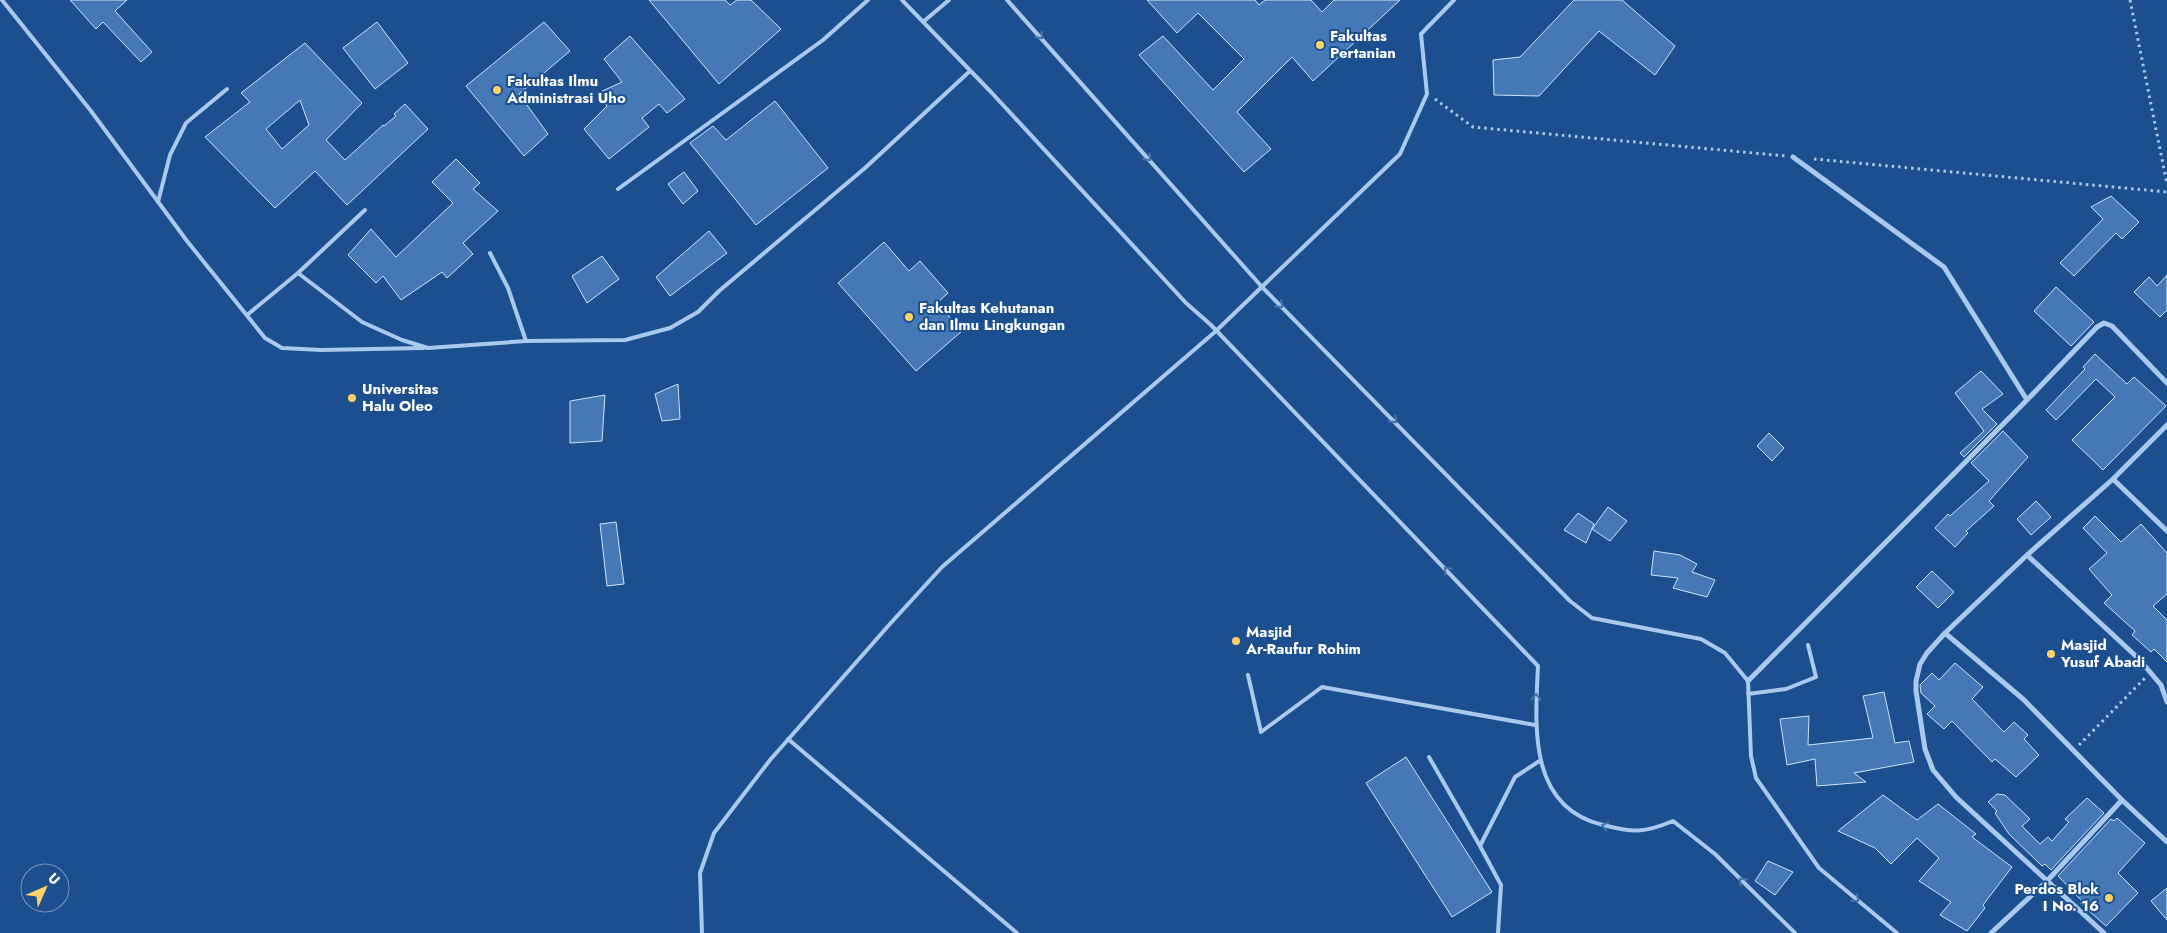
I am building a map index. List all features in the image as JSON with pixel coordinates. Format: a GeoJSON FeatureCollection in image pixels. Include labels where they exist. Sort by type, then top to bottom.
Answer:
{"type":"FeatureCollection","features":[{"type":"Feature","properties":{"kind":"street"},"geometry":{"type":"LineString","coordinates":[[1793,157],[1944,267],[2027,400]]}},
{"type":"Feature","properties":{"kind":"street"},"geometry":{"type":"LineString","coordinates":[[1748,681],[2097,327],[2104,323],[2112,326],[2167,383]]}},
{"type":"Feature","properties":{"kind":"street"},"geometry":{"type":"LineString","coordinates":[[2104,933],[1956,797],[1933,770],[1925,749],[1916,681],[1920,664],[1927,653],[1945,634],[2027,555],[2113,479],[2167,425]]}},
{"type":"Feature","properties":{"kind":"street"},"geometry":{"type":"LineString","coordinates":[[2113,479],[2167,531]]}},
{"type":"Feature","properties":{"kind":"street"},"geometry":{"type":"LineString","coordinates":[[2027,555],[2139,659],[2161,685],[2167,702]]}},
{"type":"Feature","properties":{"kind":"street"},"geometry":{"type":"LineString","coordinates":[[1945,634],[2023,698],[2122,800],[2167,842]]}},
{"type":"Feature","properties":{"kind":"street"},"geometry":{"type":"LineString","coordinates":[[1990,933],[2047,881],[2122,800]]}},
{"type":"Feature","properties":{"kind":"lane"},"geometry":{"type":"LineString","coordinates":[[2,0],[91,111],[187,241],[265,338],[282,348],[321,350],[428,348],[526,341],[626,340],[670,328],[698,312],[719,291],[865,168],[970,71]]}},
{"type":"Feature","properties":{"kind":"lane"},"geometry":{"type":"LineString","coordinates":[[618,189],[823,40],[868,0]]}},
{"type":"Feature","properties":{"kind":"lane"},"geometry":{"type":"LineString","coordinates":[[902,0],[1186,303],[1216,331],[1538,666],[1535,725],[1542,768],[1556,798],[1588,822],[1625,831],[1651,830],[1673,821],[1715,854],[1795,933]]}},
{"type":"Feature","properties":{"kind":"lane"},"geometry":{"type":"LineString","coordinates":[[923,22],[949,0]]}},
{"type":"Feature","properties":{"kind":"lane"},"geometry":{"type":"LineString","coordinates":[[1007,0],[1262,287],[1570,601],[1592,618],[1701,639],[1725,653],[1748,681],[1751,756],[1756,778],[1819,868],[1897,933]]}},
{"type":"Feature","properties":{"kind":"lane"},"geometry":{"type":"LineString","coordinates":[[702,933],[700,873],[714,833],[770,760],[942,567],[1216,331],[1400,154],[1427,94],[1421,34],[1454,0]]}},
{"type":"Feature","properties":{"kind":"lane"},"geometry":{"type":"LineString","coordinates":[[158,202],[170,155],[186,123],[227,89]]}},
{"type":"Feature","properties":{"kind":"lane"},"geometry":{"type":"LineString","coordinates":[[247,315],[298,272],[365,210]]}},
{"type":"Feature","properties":{"kind":"lane"},"geometry":{"type":"LineString","coordinates":[[490,253],[508,288],[526,341]]}},
{"type":"Feature","properties":{"kind":"lane"},"geometry":{"type":"LineString","coordinates":[[298,272],[362,322],[402,340],[428,348]]}},
{"type":"Feature","properties":{"kind":"lane"},"geometry":{"type":"LineString","coordinates":[[1748,694],[1786,689],[1816,677],[1808,646]]}},
{"type":"Feature","properties":{"kind":"lane"},"geometry":{"type":"LineString","coordinates":[[1248,675],[1261,732],[1322,687],[1535,725]]}},
{"type":"Feature","properties":{"kind":"lane"},"geometry":{"type":"LineString","coordinates":[[788,738],[1016,933]]}},
{"type":"Feature","properties":{"kind":"lane"},"geometry":{"type":"LineString","coordinates":[[1429,758],[1501,885],[1498,933]]}},
{"type":"Feature","properties":{"kind":"lane"},"geometry":{"type":"LineString","coordinates":[[1480,846],[1515,777],[1541,760]]}},
{"type":"Feature","properties":{"kind":"path"},"geometry":{"type":"LineString","coordinates":[[2130,0],[2167,184]]}},
{"type":"Feature","properties":{"kind":"path"},"geometry":{"type":"LineString","coordinates":[[2074,751],[2150,672]]}},
{"type":"Feature","properties":{"kind":"building"},"geometry":{"type":"Polygon","coordinates":[[[70,0],[127,0],[115,11],[152,52],[141,62],[103,22],[96,29],[70,0]]]}},
{"type":"Feature","properties":{"kind":"building"},"geometry":{"type":"Polygon","coordinates":[[[649,0],[725,0],[730,5],[737,0],[751,0],[781,29],[719,84],[649,0]]]}},
{"type":"Feature","properties":{"kind":"building"},"geometry":{"type":"Polygon","coordinates":[[[1147,0],[1255,0],[1259,5],[1265,0],[1311,0],[1322,12],[1334,0],[1400,0],[1313,81],[1292,57],[1237,112],[1271,149],[1244,172],[1139,55],[1163,36],[1213,90],[1244,59],[1198,13],[1177,33],[1147,0]]]}},
{"type":"Feature","properties":{"kind":"building"},"geometry":{"type":"Polygon","coordinates":[[[1574,0],[1622,0],[1675,46],[1655,75],[1599,31],[1539,96],[1494,95],[1493,60],[1520,57],[1574,0]]]}},
{"type":"Feature","properties":{"kind":"building"},"geometry":{"type":"Polygon","coordinates":[[[377,22],[408,63],[375,89],[343,48],[377,22]]]}},
{"type":"Feature","properties":{"kind":"building","name":"Fakultas Ilmu Administrasi Uho"},"geometry":{"type":"Polygon","coordinates":[[[544,22],[570,51],[519,94],[548,134],[524,156],[466,86],[544,22]]]}},
{"type":"Feature","properties":{"kind":"building"},"geometry":{"type":"Polygon","coordinates":[[[630,36],[685,99],[667,113],[659,104],[642,118],[649,127],[609,159],[584,129],[607,106],[598,93],[622,82],[604,59],[630,36]]]}},
{"type":"Feature","properties":{"kind":"building"},"geometry":{"type":"Polygon","coordinates":[[[305,43],[362,103],[326,140],[345,160],[383,125],[396,116],[394,114],[405,104],[428,129],[347,205],[315,171],[275,208],[205,137],[250,102],[241,93],[305,43]],[[300,100],[266,129],[282,149],[309,125],[300,100]]]}},
{"type":"Feature","properties":{"kind":"building"},"geometry":{"type":"Polygon","coordinates":[[[775,101],[828,168],[756,225],[690,143],[713,126],[726,140],[775,101]]]}},
{"type":"Feature","properties":{"kind":"building"},"geometry":{"type":"Polygon","coordinates":[[[456,159],[480,183],[473,189],[498,211],[463,243],[473,254],[447,278],[442,272],[401,300],[383,276],[376,283],[348,255],[371,229],[396,257],[453,203],[432,182],[456,159]]]}},
{"type":"Feature","properties":{"kind":"building"},"geometry":{"type":"Polygon","coordinates":[[[684,172],[698,191],[683,204],[668,184],[684,172]]]}},
{"type":"Feature","properties":{"kind":"building"},"geometry":{"type":"Polygon","coordinates":[[[2111,196],[2139,222],[2122,239],[2116,233],[2074,276],[2060,263],[2103,219],[2091,207],[2111,196]]]}},
{"type":"Feature","properties":{"kind":"building"},"geometry":{"type":"Polygon","coordinates":[[[709,231],[727,253],[670,296],[656,277],[709,231]]]}},
{"type":"Feature","properties":{"kind":"building","name":"Fakultas Kehutanan dan Ilmu Lingkungan"},"geometry":{"type":"Polygon","coordinates":[[[884,242],[909,271],[920,261],[948,293],[937,303],[962,331],[916,371],[838,283],[884,242]]]}},
{"type":"Feature","properties":{"kind":"building"},"geometry":{"type":"Polygon","coordinates":[[[602,256],[619,279],[587,303],[572,276],[602,256]]]}},
{"type":"Feature","properties":{"kind":"building"},"geometry":{"type":"Polygon","coordinates":[[[2167,275],[2167,310],[2160,317],[2134,292],[2149,277],[2157,286],[2167,275]]]}},
{"type":"Feature","properties":{"kind":"building"},"geometry":{"type":"Polygon","coordinates":[[[2056,287],[2094,322],[2071,346],[2034,311],[2056,287]]]}},
{"type":"Feature","properties":{"kind":"building"},"geometry":{"type":"Polygon","coordinates":[[[2095,354],[2127,384],[2134,377],[2166,406],[2103,470],[2072,440],[2115,397],[2096,379],[2056,420],[2046,410],[2085,369],[2083,367],[2095,354]]]}},
{"type":"Feature","properties":{"kind":"building"},"geometry":{"type":"Polygon","coordinates":[[[1981,371],[2003,394],[1982,409],[1997,424],[1964,457],[1960,453],[1984,431],[1955,393],[1981,371]]]}},
{"type":"Feature","properties":{"kind":"building"},"geometry":{"type":"Polygon","coordinates":[[[678,384],[680,419],[662,421],[655,394],[678,384]]]}},
{"type":"Feature","properties":{"kind":"building"},"geometry":{"type":"Polygon","coordinates":[[[605,395],[602,441],[570,443],[570,401],[605,395]]]}},
{"type":"Feature","properties":{"kind":"building"},"geometry":{"type":"Polygon","coordinates":[[[2003,431],[2028,457],[1989,501],[1994,506],[1966,531],[1968,533],[1955,547],[1935,528],[1948,514],[1950,516],[1989,481],[1971,463],[2003,431]]]}},
{"type":"Feature","properties":{"kind":"building"},"geometry":{"type":"Polygon","coordinates":[[[1769,433],[1784,448],[1772,461],[1757,446],[1769,433]]]}},
{"type":"Feature","properties":{"kind":"building"},"geometry":{"type":"Polygon","coordinates":[[[2036,501],[2051,517],[2031,535],[2017,519],[2036,501]]]}},
{"type":"Feature","properties":{"kind":"building"},"geometry":{"type":"Polygon","coordinates":[[[1608,507],[1627,521],[1610,541],[1592,529],[1608,507]]]}},
{"type":"Feature","properties":{"kind":"building"},"geometry":{"type":"Polygon","coordinates":[[[1578,513],[1594,524],[1586,543],[1564,530],[1578,513]]]}},
{"type":"Feature","properties":{"kind":"building"},"geometry":{"type":"Polygon","coordinates":[[[2095,516],[2121,542],[2141,524],[2167,553],[2167,594],[2153,606],[2167,620],[2167,662],[2154,649],[2151,652],[2132,635],[2135,631],[2104,603],[2112,595],[2089,569],[2107,553],[2083,528],[2095,516]]]}},
{"type":"Feature","properties":{"kind":"building"},"geometry":{"type":"Polygon","coordinates":[[[616,522],[624,584],[607,586],[600,524],[616,522]]]}},
{"type":"Feature","properties":{"kind":"building"},"geometry":{"type":"Polygon","coordinates":[[[1654,551],[1680,555],[1697,564],[1692,572],[1715,580],[1707,597],[1673,588],[1678,578],[1651,575],[1654,551]]]}},
{"type":"Feature","properties":{"kind":"building"},"geometry":{"type":"Polygon","coordinates":[[[1932,571],[1954,592],[1938,608],[1916,587],[1932,571]]]}},
{"type":"Feature","properties":{"kind":"building"},"geometry":{"type":"Polygon","coordinates":[[[1955,663],[1983,687],[1972,699],[2004,732],[2014,722],[2028,735],[2024,739],[2039,755],[2016,777],[1995,759],[1992,762],[1952,721],[1944,729],[1927,714],[1935,706],[1921,693],[1920,685],[1932,673],[1939,680],[1955,663]]]}},
{"type":"Feature","properties":{"kind":"building"},"geometry":{"type":"Polygon","coordinates":[[[1884,692],[1895,743],[1909,741],[1914,762],[1854,773],[1866,782],[1817,786],[1815,759],[1787,765],[1780,719],[1809,716],[1808,745],[1873,738],[1863,696],[1884,692]]]}},
{"type":"Feature","properties":{"kind":"building"},"geometry":{"type":"Polygon","coordinates":[[[1406,757],[1492,892],[1452,917],[1366,783],[1406,757]]]}},
{"type":"Feature","properties":{"kind":"building"},"geometry":{"type":"Polygon","coordinates":[[[1997,794],[2005,795],[2030,819],[2022,826],[2040,844],[2048,837],[2052,841],[2069,822],[2065,819],[2087,798],[2104,813],[2051,870],[2045,864],[2042,866],[2009,834],[1995,813],[1997,811],[1988,802],[1997,794]]]}},
{"type":"Feature","properties":{"kind":"building"},"geometry":{"type":"Polygon","coordinates":[[[1883,795],[1917,820],[1938,804],[1976,834],[1972,837],[2012,867],[1983,905],[1985,908],[1967,931],[1940,915],[1951,902],[1919,881],[1939,858],[1917,838],[1891,864],[1875,848],[1838,831],[1883,795]]]}},
{"type":"Feature","properties":{"kind":"building"},"geometry":{"type":"Polygon","coordinates":[[[2117,818],[2145,843],[2118,873],[2138,893],[2106,926],[2080,903],[2082,901],[2058,876],[2111,819],[2114,821],[2117,818]]]}},
{"type":"Feature","properties":{"kind":"building"},"geometry":{"type":"Polygon","coordinates":[[[1768,861],[1793,872],[1775,895],[1755,881],[1768,861]]]}},
{"type":"Feature","properties":{"kind":"building"},"geometry":{"type":"Polygon","coordinates":[[[2167,888],[2167,920],[2151,901],[2167,888]]]}},
{"type":"Feature","properties":{"kind":"place","name":"Fakultas Pertanian"},"geometry":{"type":"Point","coordinates":[1320,45]}},
{"type":"Feature","properties":{"kind":"place","name":"Fakultas Ilmu Administrasi Uho"},"geometry":{"type":"Point","coordinates":[497,90]}},
{"type":"Feature","properties":{"kind":"place","name":"Fakultas Kehutanan dan Ilmu Lingkungan"},"geometry":{"type":"Point","coordinates":[909,317]}},
{"type":"Feature","properties":{"kind":"place","name":"Universitas Halu Oleo"},"geometry":{"type":"Point","coordinates":[352,398]}},
{"type":"Feature","properties":{"kind":"place","name":"Masjid Ar-Raufur Rohim"},"geometry":{"type":"Point","coordinates":[1236,641]}},
{"type":"Feature","properties":{"kind":"place","name":"Masjid Yusuf Abadi"},"geometry":{"type":"Point","coordinates":[2051,654]}},
{"type":"Feature","properties":{"kind":"place","name":"Perdos Blok I No. 16"},"geometry":{"type":"Point","coordinates":[2109,898]}}]}
